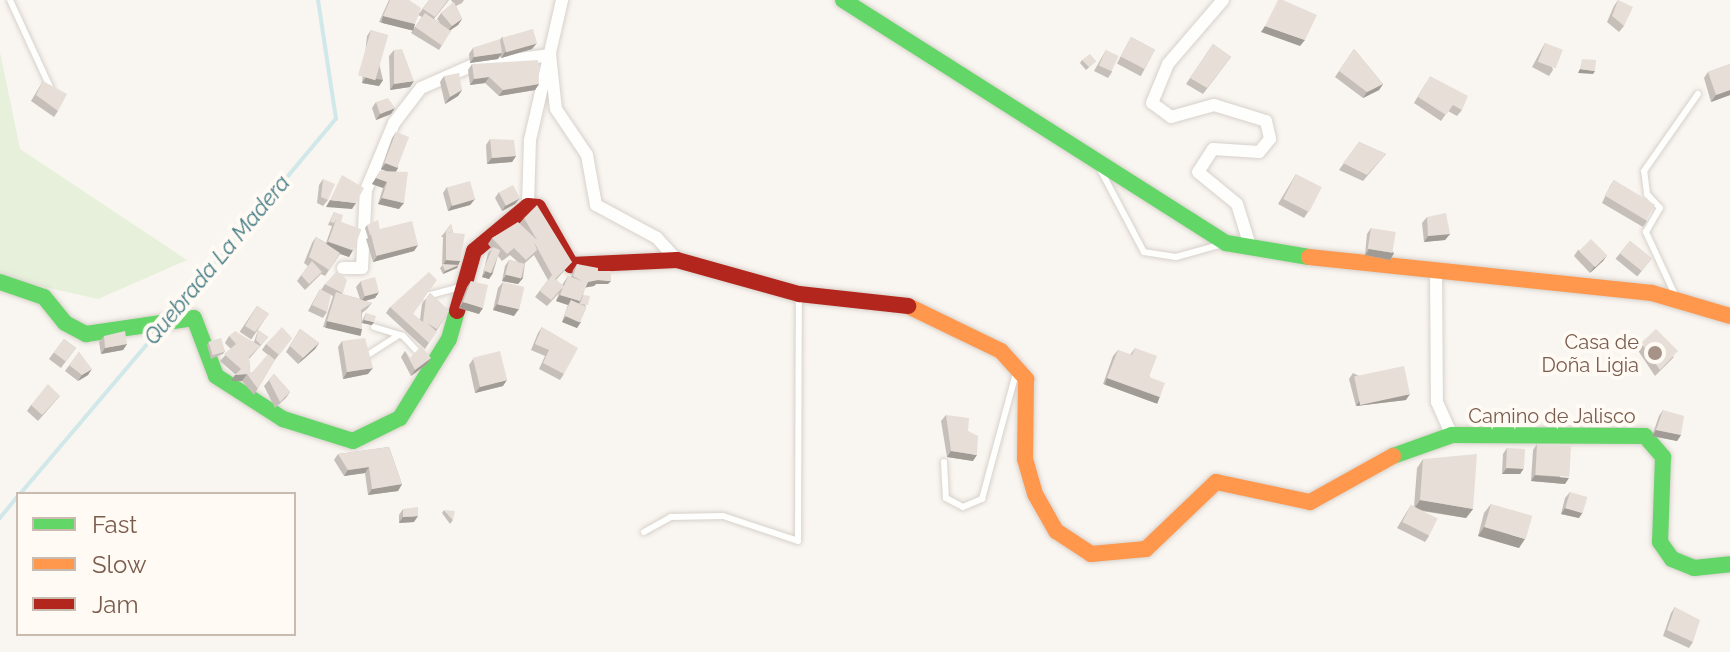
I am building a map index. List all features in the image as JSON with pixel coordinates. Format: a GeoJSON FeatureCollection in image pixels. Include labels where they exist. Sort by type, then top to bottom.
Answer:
{"type":"FeatureCollection","features":[{"type":"Feature","properties":{"kind":"street"},"geometry":{"type":"LineString","coordinates":[[0,282],[44,297],[65,323],[86,334],[194,318],[216,376],[283,419],[340,441],[368,437],[400,418],[434,368],[474,251],[528,206],[529,144],[562,0]]}},
{"type":"Feature","properties":{"kind":"street"},"geometry":{"type":"LineString","coordinates":[[843,0],[1098,166],[1226,243],[1251,249],[1676,297],[1730,316]]}},
{"type":"Feature","properties":{"kind":"street"},"geometry":{"type":"LineString","coordinates":[[1223,0],[1168,64],[1152,103],[1171,117],[1214,105],[1266,121],[1270,139],[1259,152],[1213,149],[1198,172],[1237,204],[1251,249]]}},
{"type":"Feature","properties":{"kind":"street"},"geometry":{"type":"LineString","coordinates":[[550,55],[556,109],[587,155],[596,205],[657,238],[677,260]]}},
{"type":"Feature","properties":{"kind":"street"},"geometry":{"type":"LineString","coordinates":[[343,268],[362,268],[366,190],[394,123],[421,88],[473,65],[550,55]]}},
{"type":"Feature","properties":{"kind":"street"},"geometry":{"type":"LineString","coordinates":[[528,206],[545,217],[571,265],[677,260],[799,294],[882,299],[928,312],[1018,365]]}},
{"type":"Feature","properties":{"kind":"street"},"geometry":{"type":"LineString","coordinates":[[1436,270],[1437,402],[1452,435]]}},
{"type":"Feature","properties":{"kind":"street","name":"Camino de Jalisco"},"geometry":{"type":"LineString","coordinates":[[1018,365],[1026,379],[1025,459],[1035,494],[1056,531],[1091,554],[1146,549],[1216,482],[1310,502],[1369,465],[1452,435],[1645,436],[1663,457],[1660,542],[1672,559],[1694,568],[1730,564]]}},
{"type":"Feature","properties":{"kind":"lane"},"geometry":{"type":"LineString","coordinates":[[10,0],[51,89]]}},
{"type":"Feature","properties":{"kind":"lane"},"geometry":{"type":"LineString","coordinates":[[1676,297],[1646,232],[1660,208],[1647,194],[1644,171],[1698,94]]}},
{"type":"Feature","properties":{"kind":"lane"},"geometry":{"type":"LineString","coordinates":[[1098,166],[1144,252],[1176,257],[1226,243]]}},
{"type":"Feature","properties":{"kind":"lane"},"geometry":{"type":"LineString","coordinates":[[413,309],[428,293],[461,287]]}},
{"type":"Feature","properties":{"kind":"lane"},"geometry":{"type":"LineString","coordinates":[[644,532],[671,517],[723,516],[798,541],[799,294]]}},
{"type":"Feature","properties":{"kind":"lane"},"geometry":{"type":"LineString","coordinates":[[374,327],[399,335],[434,368]]}},
{"type":"Feature","properties":{"kind":"lane"},"geometry":{"type":"LineString","coordinates":[[363,358],[399,335]]}},
{"type":"Feature","properties":{"kind":"lane"},"geometry":{"type":"LineString","coordinates":[[944,462],[946,498],[963,507],[982,499],[1018,365]]}},
{"type":"Feature","properties":{"kind":"green space"},"geometry":{"type":"Polygon","coordinates":[[[0,52],[20,149],[187,260],[98,299],[0,277],[0,52]]]}},
{"type":"Feature","properties":{"kind":"building"},"geometry":{"type":"Polygon","coordinates":[[[390,0],[409,0],[421,8],[415,24],[383,16],[390,0]]]}},
{"type":"Feature","properties":{"kind":"building"},"geometry":{"type":"Polygon","coordinates":[[[429,0],[448,0],[435,17],[423,9],[429,0]]]}},
{"type":"Feature","properties":{"kind":"building"},"geometry":{"type":"Polygon","coordinates":[[[1278,0],[1317,15],[1305,40],[1265,26],[1278,0]]]}},
{"type":"Feature","properties":{"kind":"building"},"geometry":{"type":"Polygon","coordinates":[[[1618,0],[1633,7],[1624,26],[1612,16],[1618,0]]]}},
{"type":"Feature","properties":{"kind":"building"},"geometry":{"type":"Polygon","coordinates":[[[454,2],[462,19],[452,26],[441,13],[454,2]]]}},
{"type":"Feature","properties":{"kind":"building"},"geometry":{"type":"Polygon","coordinates":[[[425,13],[451,31],[441,45],[415,27],[425,13]]]}},
{"type":"Feature","properties":{"kind":"building"},"geometry":{"type":"Polygon","coordinates":[[[533,29],[537,43],[506,52],[502,38],[533,29]]]}},
{"type":"Feature","properties":{"kind":"building"},"geometry":{"type":"Polygon","coordinates":[[[371,30],[388,35],[375,80],[358,75],[371,30]]]}},
{"type":"Feature","properties":{"kind":"building"},"geometry":{"type":"Polygon","coordinates":[[[1131,37],[1155,50],[1145,69],[1121,56],[1131,37]]]}},
{"type":"Feature","properties":{"kind":"building"},"geometry":{"type":"Polygon","coordinates":[[[500,39],[502,53],[474,57],[473,48],[500,39]]]}},
{"type":"Feature","properties":{"kind":"building"},"geometry":{"type":"Polygon","coordinates":[[[1545,43],[1563,50],[1556,68],[1538,62],[1545,43]]]}},
{"type":"Feature","properties":{"kind":"building"},"geometry":{"type":"Polygon","coordinates":[[[1213,44],[1231,57],[1207,88],[1190,78],[1213,44]]]}},
{"type":"Feature","properties":{"kind":"building"},"geometry":{"type":"Polygon","coordinates":[[[402,49],[414,81],[394,84],[394,50],[402,49]]]}},
{"type":"Feature","properties":{"kind":"building"},"geometry":{"type":"Polygon","coordinates":[[[1354,49],[1383,84],[1367,92],[1339,71],[1354,49]]]}},
{"type":"Feature","properties":{"kind":"building"},"geometry":{"type":"Polygon","coordinates":[[[1106,50],[1119,56],[1112,71],[1099,65],[1106,50]]]}},
{"type":"Feature","properties":{"kind":"building"},"geometry":{"type":"Polygon","coordinates":[[[1090,54],[1096,61],[1089,67],[1082,60],[1090,54]]]}},
{"type":"Feature","properties":{"kind":"building"},"geometry":{"type":"Polygon","coordinates":[[[1582,59],[1596,60],[1595,71],[1580,69],[1582,59]]]}},
{"type":"Feature","properties":{"kind":"building"},"geometry":{"type":"Polygon","coordinates":[[[538,60],[539,84],[503,90],[489,77],[474,79],[472,64],[538,60]]]}},
{"type":"Feature","properties":{"kind":"building"},"geometry":{"type":"Polygon","coordinates":[[[1730,64],[1730,90],[1716,95],[1708,72],[1730,64]]]}},
{"type":"Feature","properties":{"kind":"building"},"geometry":{"type":"Polygon","coordinates":[[[459,73],[462,90],[450,97],[444,76],[459,73]]]}},
{"type":"Feature","properties":{"kind":"building"},"geometry":{"type":"Polygon","coordinates":[[[1430,76],[1468,96],[1462,110],[1453,105],[1446,115],[1418,97],[1430,76]]]}},
{"type":"Feature","properties":{"kind":"building"},"geometry":{"type":"Polygon","coordinates":[[[43,81],[67,94],[58,111],[36,95],[43,81]]]}},
{"type":"Feature","properties":{"kind":"building"},"geometry":{"type":"Polygon","coordinates":[[[388,98],[395,108],[380,114],[376,102],[388,98]]]}},
{"type":"Feature","properties":{"kind":"building"},"geometry":{"type":"Polygon","coordinates":[[[396,132],[409,137],[397,168],[384,163],[396,132]]]}},
{"type":"Feature","properties":{"kind":"building"},"geometry":{"type":"Polygon","coordinates":[[[490,139],[514,140],[516,156],[492,158],[490,139]]]}},
{"type":"Feature","properties":{"kind":"building"},"geometry":{"type":"Polygon","coordinates":[[[1359,142],[1386,154],[1367,175],[1343,163],[1359,142]]]}},
{"type":"Feature","properties":{"kind":"building"},"geometry":{"type":"Polygon","coordinates":[[[380,171],[408,172],[404,203],[382,198],[387,182],[376,178],[380,171]]]}},
{"type":"Feature","properties":{"kind":"building"},"geometry":{"type":"Polygon","coordinates":[[[1296,174],[1322,187],[1309,212],[1283,199],[1296,174]]]}},
{"type":"Feature","properties":{"kind":"building"},"geometry":{"type":"Polygon","coordinates":[[[342,175],[364,188],[356,203],[330,200],[342,175]]]}},
{"type":"Feature","properties":{"kind":"building"},"geometry":{"type":"Polygon","coordinates":[[[323,179],[335,184],[328,200],[321,197],[323,179]]]}},
{"type":"Feature","properties":{"kind":"building"},"geometry":{"type":"Polygon","coordinates":[[[1614,180],[1655,205],[1646,220],[1605,195],[1614,180]]]}},
{"type":"Feature","properties":{"kind":"building"},"geometry":{"type":"Polygon","coordinates":[[[470,181],[475,199],[452,206],[447,188],[470,181]]]}},
{"type":"Feature","properties":{"kind":"building"},"geometry":{"type":"Polygon","coordinates":[[[513,185],[520,198],[506,206],[499,193],[513,185]]]}},
{"type":"Feature","properties":{"kind":"building"},"geometry":{"type":"Polygon","coordinates":[[[537,205],[572,262],[555,279],[564,286],[568,276],[582,281],[573,276],[577,264],[598,268],[598,280],[588,282],[580,301],[560,295],[563,287],[551,300],[540,291],[552,275],[534,242],[537,250],[526,260],[514,248],[507,254],[492,238],[518,222],[537,240],[524,218],[537,205]]]}},
{"type":"Feature","properties":{"kind":"building"},"geometry":{"type":"Polygon","coordinates":[[[334,212],[343,215],[341,222],[330,222],[334,212]]]}},
{"type":"Feature","properties":{"kind":"building"},"geometry":{"type":"Polygon","coordinates":[[[1446,213],[1450,234],[1428,236],[1427,217],[1446,213]]]}},
{"type":"Feature","properties":{"kind":"building"},"geometry":{"type":"Polygon","coordinates":[[[336,220],[361,229],[354,251],[328,242],[336,220]]]}},
{"type":"Feature","properties":{"kind":"building"},"geometry":{"type":"Polygon","coordinates":[[[378,220],[380,231],[370,235],[367,225],[378,220]]]}},
{"type":"Feature","properties":{"kind":"building"},"geometry":{"type":"Polygon","coordinates":[[[412,221],[418,245],[376,256],[370,231],[412,221]]]}},
{"type":"Feature","properties":{"kind":"building"},"geometry":{"type":"Polygon","coordinates":[[[1371,228],[1396,232],[1392,253],[1368,249],[1371,228]]]}},
{"type":"Feature","properties":{"kind":"building"},"geometry":{"type":"Polygon","coordinates":[[[446,232],[465,234],[460,261],[446,260],[446,232]]]}},
{"type":"Feature","properties":{"kind":"building"},"geometry":{"type":"Polygon","coordinates":[[[316,237],[340,253],[329,270],[309,257],[316,237]]]}},
{"type":"Feature","properties":{"kind":"building"},"geometry":{"type":"Polygon","coordinates":[[[1591,239],[1607,255],[1595,267],[1579,251],[1591,239]]]}},
{"type":"Feature","properties":{"kind":"building"},"geometry":{"type":"Polygon","coordinates":[[[1630,241],[1652,259],[1642,271],[1620,253],[1630,241]]]}},
{"type":"Feature","properties":{"kind":"building"},"geometry":{"type":"Polygon","coordinates":[[[493,247],[500,250],[491,273],[483,270],[493,247]]]}},
{"type":"Feature","properties":{"kind":"building"},"geometry":{"type":"Polygon","coordinates":[[[509,260],[525,264],[521,278],[505,275],[509,260]]]}},
{"type":"Feature","properties":{"kind":"building"},"geometry":{"type":"Polygon","coordinates":[[[312,261],[322,272],[309,284],[301,275],[312,261]]]}},
{"type":"Feature","properties":{"kind":"building"},"geometry":{"type":"Polygon","coordinates":[[[442,264],[459,265],[445,271],[442,264]]]}},
{"type":"Feature","properties":{"kind":"building"},"geometry":{"type":"Polygon","coordinates":[[[337,271],[347,280],[343,293],[325,284],[337,271]]]}},
{"type":"Feature","properties":{"kind":"building"},"geometry":{"type":"Polygon","coordinates":[[[598,271],[611,271],[611,281],[597,280],[598,271]]]}},
{"type":"Feature","properties":{"kind":"building"},"geometry":{"type":"Polygon","coordinates":[[[429,272],[437,280],[413,314],[423,322],[426,298],[430,293],[449,311],[437,329],[427,323],[437,332],[429,343],[390,307],[429,272]]]}},
{"type":"Feature","properties":{"kind":"building"},"geometry":{"type":"Polygon","coordinates":[[[375,277],[379,292],[365,296],[361,281],[375,277]]]}},
{"type":"Feature","properties":{"kind":"building"},"geometry":{"type":"Polygon","coordinates":[[[471,281],[488,285],[483,308],[463,302],[471,281]]]}},
{"type":"Feature","properties":{"kind":"building"},"geometry":{"type":"Polygon","coordinates":[[[503,282],[524,287],[519,309],[498,304],[503,282]]]}},
{"type":"Feature","properties":{"kind":"building"},"geometry":{"type":"Polygon","coordinates":[[[320,289],[331,295],[327,312],[312,305],[320,289]]]}},
{"type":"Feature","properties":{"kind":"building"},"geometry":{"type":"Polygon","coordinates":[[[336,292],[372,303],[361,310],[362,329],[327,321],[336,292]]]}},
{"type":"Feature","properties":{"kind":"building"},"geometry":{"type":"Polygon","coordinates":[[[583,295],[590,296],[588,305],[580,304],[583,295]]]}},
{"type":"Feature","properties":{"kind":"building"},"geometry":{"type":"Polygon","coordinates":[[[571,300],[587,307],[580,322],[564,316],[571,300]]]}},
{"type":"Feature","properties":{"kind":"building"},"geometry":{"type":"Polygon","coordinates":[[[257,306],[269,314],[255,332],[245,326],[257,306]]]}},
{"type":"Feature","properties":{"kind":"building"},"geometry":{"type":"Polygon","coordinates":[[[366,313],[376,316],[374,322],[364,320],[366,313]]]}},
{"type":"Feature","properties":{"kind":"building"},"geometry":{"type":"Polygon","coordinates":[[[282,327],[292,338],[279,355],[266,344],[282,327]]]}},
{"type":"Feature","properties":{"kind":"building"},"geometry":{"type":"Polygon","coordinates":[[[542,327],[578,348],[564,374],[543,363],[549,350],[535,344],[542,327]]]}},
{"type":"Feature","properties":{"kind":"building"},"geometry":{"type":"Polygon","coordinates":[[[300,329],[319,343],[303,358],[290,346],[300,329]]]}},
{"type":"Feature","properties":{"kind":"building","name":"Casa de Doña Ligia"},"geometry":{"type":"Polygon","coordinates":[[[1656,329],[1678,351],[1660,370],[1641,343],[1656,329]]]}},
{"type":"Feature","properties":{"kind":"building"},"geometry":{"type":"Polygon","coordinates":[[[258,330],[268,337],[261,345],[256,340],[258,330]]]}},
{"type":"Feature","properties":{"kind":"building"},"geometry":{"type":"Polygon","coordinates":[[[125,331],[127,344],[105,348],[104,336],[125,331]]]}},
{"type":"Feature","properties":{"kind":"building"},"geometry":{"type":"Polygon","coordinates":[[[235,331],[260,346],[249,357],[250,372],[268,354],[275,360],[258,389],[247,374],[235,375],[241,369],[224,354],[236,344],[229,336],[235,331]]]}},
{"type":"Feature","properties":{"kind":"building"},"geometry":{"type":"Polygon","coordinates":[[[221,338],[225,351],[213,355],[209,342],[221,338]]]}},
{"type":"Feature","properties":{"kind":"building"},"geometry":{"type":"Polygon","coordinates":[[[365,338],[373,368],[347,372],[342,341],[365,338]]]}},
{"type":"Feature","properties":{"kind":"building"},"geometry":{"type":"Polygon","coordinates":[[[64,339],[76,348],[66,362],[54,353],[64,339]]]}},
{"type":"Feature","properties":{"kind":"building"},"geometry":{"type":"Polygon","coordinates":[[[421,346],[431,358],[415,370],[405,351],[410,358],[421,346]]]}},
{"type":"Feature","properties":{"kind":"building"},"geometry":{"type":"Polygon","coordinates":[[[1135,348],[1157,356],[1149,377],[1165,383],[1160,397],[1107,378],[1118,350],[1132,355],[1135,348]]]}},
{"type":"Feature","properties":{"kind":"building"},"geometry":{"type":"Polygon","coordinates":[[[500,351],[507,380],[480,387],[473,358],[500,351]]]}},
{"type":"Feature","properties":{"kind":"building"},"geometry":{"type":"Polygon","coordinates":[[[79,352],[92,369],[82,375],[69,365],[79,352]]]}},
{"type":"Feature","properties":{"kind":"building"},"geometry":{"type":"Polygon","coordinates":[[[1404,366],[1410,394],[1360,405],[1354,377],[1404,366]]]}},
{"type":"Feature","properties":{"kind":"building"},"geometry":{"type":"Polygon","coordinates":[[[274,374],[290,392],[280,402],[269,380],[274,374]]]}},
{"type":"Feature","properties":{"kind":"building"},"geometry":{"type":"Polygon","coordinates":[[[48,384],[60,396],[42,415],[31,405],[48,384]]]}},
{"type":"Feature","properties":{"kind":"building"},"geometry":{"type":"Polygon","coordinates":[[[1663,410],[1684,416],[1681,435],[1656,430],[1663,410]]]}},
{"type":"Feature","properties":{"kind":"building"},"geometry":{"type":"Polygon","coordinates":[[[946,415],[969,418],[968,431],[978,436],[977,455],[951,451],[946,415]]]}},
{"type":"Feature","properties":{"kind":"building"},"geometry":{"type":"Polygon","coordinates":[[[1537,444],[1571,446],[1569,477],[1535,475],[1537,444]]]}},
{"type":"Feature","properties":{"kind":"building"},"geometry":{"type":"Polygon","coordinates":[[[389,447],[402,484],[372,489],[369,467],[348,470],[338,454],[389,447]]]}},
{"type":"Feature","properties":{"kind":"building"},"geometry":{"type":"Polygon","coordinates":[[[1507,448],[1525,449],[1524,469],[1506,468],[1507,448]]]}},
{"type":"Feature","properties":{"kind":"building"},"geometry":{"type":"Polygon","coordinates":[[[1477,454],[1473,509],[1420,500],[1423,459],[1477,454]]]}},
{"type":"Feature","properties":{"kind":"building"},"geometry":{"type":"Polygon","coordinates":[[[1570,492],[1587,497],[1583,513],[1565,508],[1570,492]]]}},
{"type":"Feature","properties":{"kind":"building"},"geometry":{"type":"Polygon","coordinates":[[[1491,504],[1532,516],[1526,539],[1484,527],[1491,504]]]}},
{"type":"Feature","properties":{"kind":"building"},"geometry":{"type":"Polygon","coordinates":[[[1411,505],[1438,519],[1429,536],[1402,522],[1411,505]]]}},
{"type":"Feature","properties":{"kind":"building"},"geometry":{"type":"Polygon","coordinates":[[[418,507],[418,516],[403,517],[403,509],[418,507]]]}},
{"type":"Feature","properties":{"kind":"building"},"geometry":{"type":"Polygon","coordinates":[[[444,510],[455,511],[453,520],[444,510]]]}},
{"type":"Feature","properties":{"kind":"building"},"geometry":{"type":"Polygon","coordinates":[[[1675,607],[1700,620],[1693,642],[1667,630],[1675,607]]]}},
{"type":"Feature","properties":{"kind":"waterway","name":"Quebrada La Madera"},"geometry":{"type":"LineString","coordinates":[[171,316],[336,119],[318,0]]}},
{"type":"Feature","properties":{"kind":"waterway","name":"Quebrada La Madera"},"geometry":{"type":"LineString","coordinates":[[22,492],[160,329]]}},
{"type":"Feature","properties":{"kind":"waterway","name":"Quebrada La Madera"},"geometry":{"type":"LineString","coordinates":[[0,518],[16,498]]}},
{"type":"Feature","properties":{"kind":"traffic: fast"},"geometry":{"type":"LineString","coordinates":[[843,0],[1226,243],[1309,257]]}},
{"type":"Feature","properties":{"kind":"traffic: fast"},"geometry":{"type":"LineString","coordinates":[[0,282],[44,297],[65,323],[86,334],[194,318],[216,376],[283,419],[353,441],[400,418],[449,339],[457,311]]}},
{"type":"Feature","properties":{"kind":"traffic: fast"},"geometry":{"type":"LineString","coordinates":[[1393,456],[1452,435],[1645,436],[1663,457],[1660,542],[1672,559],[1694,568],[1730,564]]}},
{"type":"Feature","properties":{"kind":"traffic: slow"},"geometry":{"type":"LineString","coordinates":[[1309,257],[1652,293],[1730,316]]}},
{"type":"Feature","properties":{"kind":"traffic: slow"},"geometry":{"type":"LineString","coordinates":[[908,306],[1001,351],[1026,379],[1025,459],[1035,494],[1056,531],[1091,554],[1146,549],[1216,482],[1310,502],[1393,456]]}},
{"type":"Feature","properties":{"kind":"traffic: jam"},"geometry":{"type":"LineString","coordinates":[[457,311],[474,251],[528,206],[538,207],[571,265],[677,260],[799,294],[908,306]]}},
{"type":"Feature","properties":{"kind":"place","name":"Casa de Doña Ligia"},"geometry":{"type":"Point","coordinates":[1655,353]}}]}
